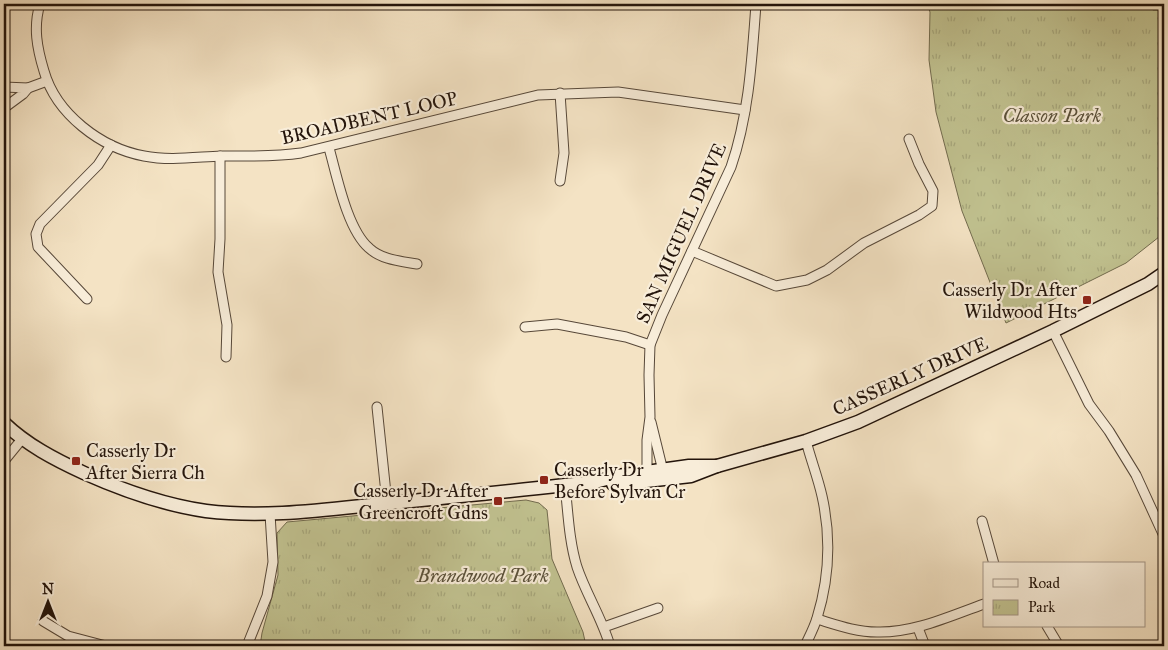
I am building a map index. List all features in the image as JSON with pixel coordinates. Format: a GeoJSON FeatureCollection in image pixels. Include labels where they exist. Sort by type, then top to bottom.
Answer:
{"type":"FeatureCollection","features":[{"type":"Feature","properties":{"kind":"street","name":"BROADBENT LOOP"},"geometry":{"type":"LineString","coordinates":[[40,4],[37,14],[37,50],[47,81],[56,99],[92,134],[111,145],[144,156],[173,158],[278,156],[329,148],[538,95],[560,93],[618,92],[745,110]]}},
{"type":"Feature","properties":{"kind":"street","name":"SAN MIGUEL DRIVE"},"geometry":{"type":"LineString","coordinates":[[647,477],[647,440],[650,417],[650,345],[662,315],[731,167],[739,145],[750,79],[756,4]]}},
{"type":"Feature","properties":{"kind":"street"},"geometry":{"type":"LineString","coordinates":[[4,87],[28,88],[47,81]]}},
{"type":"Feature","properties":{"kind":"street"},"geometry":{"type":"LineString","coordinates":[[4,108],[28,88]]}},
{"type":"Feature","properties":{"kind":"street"},"geometry":{"type":"LineString","coordinates":[[560,93],[564,143],[560,181]]}},
{"type":"Feature","properties":{"kind":"street"},"geometry":{"type":"LineString","coordinates":[[692,251],[776,286],[808,280],[827,270],[864,243],[919,215],[932,206],[933,191],[909,139]]}},
{"type":"Feature","properties":{"kind":"street"},"geometry":{"type":"LineString","coordinates":[[88,299],[38,247],[36,234],[40,224],[98,165],[111,145]]}},
{"type":"Feature","properties":{"kind":"street"},"geometry":{"type":"LineString","coordinates":[[329,148],[350,218],[359,236],[369,248],[381,255],[393,260],[417,264]]}},
{"type":"Feature","properties":{"kind":"street"},"geometry":{"type":"LineString","coordinates":[[220,156],[218,272],[227,325],[226,357]]}},
{"type":"Feature","properties":{"kind":"street","name":"CASSERLY DRIVE"},"geometry":{"type":"LineString","coordinates":[[4,423],[22,440],[93,477],[155,500],[206,511],[270,514],[565,486],[595,482],[618,476],[647,477],[664,475],[689,466],[717,466],[806,441],[858,422],[1054,331],[1148,284],[1164,273]]}},
{"type":"Feature","properties":{"kind":"street"},"geometry":{"type":"LineString","coordinates":[[525,328],[557,324],[626,337],[650,345]]}},
{"type":"Feature","properties":{"kind":"street"},"geometry":{"type":"LineString","coordinates":[[1054,331],[1089,404],[1109,430],[1136,475],[1164,536]]}},
{"type":"Feature","properties":{"kind":"street"},"geometry":{"type":"LineString","coordinates":[[377,407],[387,503]]}},
{"type":"Feature","properties":{"kind":"street","name":"SAN MIGUEL DRIVE"},"geometry":{"type":"LineString","coordinates":[[650,417],[664,475]]}},
{"type":"Feature","properties":{"kind":"street"},"geometry":{"type":"LineString","coordinates":[[4,461],[22,440]]}},
{"type":"Feature","properties":{"kind":"street"},"geometry":{"type":"LineString","coordinates":[[805,646],[817,619],[827,567],[827,523],[822,496],[806,441]]}},
{"type":"Feature","properties":{"kind":"street"},"geometry":{"type":"LineString","coordinates":[[565,486],[572,546],[577,566],[604,627],[610,646]]}},
{"type":"Feature","properties":{"kind":"street"},"geometry":{"type":"LineString","coordinates":[[247,646],[268,596],[273,562],[270,514]]}},
{"type":"Feature","properties":{"kind":"street"},"geometry":{"type":"LineString","coordinates":[[982,522],[993,562]]}},
{"type":"Feature","properties":{"kind":"street"},"geometry":{"type":"LineString","coordinates":[[817,619],[853,629],[897,632],[918,628],[983,604]]}},
{"type":"Feature","properties":{"kind":"street"},"geometry":{"type":"LineString","coordinates":[[604,627],[658,608]]}},
{"type":"Feature","properties":{"kind":"street"},"geometry":{"type":"LineString","coordinates":[[43,621],[68,636],[106,646]]}},
{"type":"Feature","properties":{"kind":"street"},"geometry":{"type":"LineString","coordinates":[[918,628],[925,646]]}},
{"type":"Feature","properties":{"kind":"street"},"geometry":{"type":"LineString","coordinates":[[1048,628],[1059,646]]}},
{"type":"Feature","properties":{"kind":"green space","name":"Classon Park"},"geometry":{"type":"Polygon","coordinates":[[[927,4],[1146,4],[1153,10],[1164,10],[1164,233],[1126,263],[1006,323],[962,211],[936,112],[929,60],[930,12],[927,4]]]}},
{"type":"Feature","properties":{"kind":"green space","name":"Brandwood Park"},"geometry":{"type":"Polygon","coordinates":[[[526,500],[539,503],[547,510],[552,559],[583,632],[586,646],[260,646],[278,575],[277,533],[287,522],[526,500]]]}},
{"type":"Feature","properties":{"kind":"place","name":"Casserly Dr After Wildwood Hts"},"geometry":{"type":"Point","coordinates":[1087,300]}},
{"type":"Feature","properties":{"kind":"place","name":"Casserly Dr After Sierra Ch"},"geometry":{"type":"Point","coordinates":[76,461]}},
{"type":"Feature","properties":{"kind":"place","name":"Casserly Dr Before Sylvan Cr"},"geometry":{"type":"Point","coordinates":[544,480]}},
{"type":"Feature","properties":{"kind":"place","name":"Casserly Dr After Greencroft Gdns"},"geometry":{"type":"Point","coordinates":[498,501]}}]}
